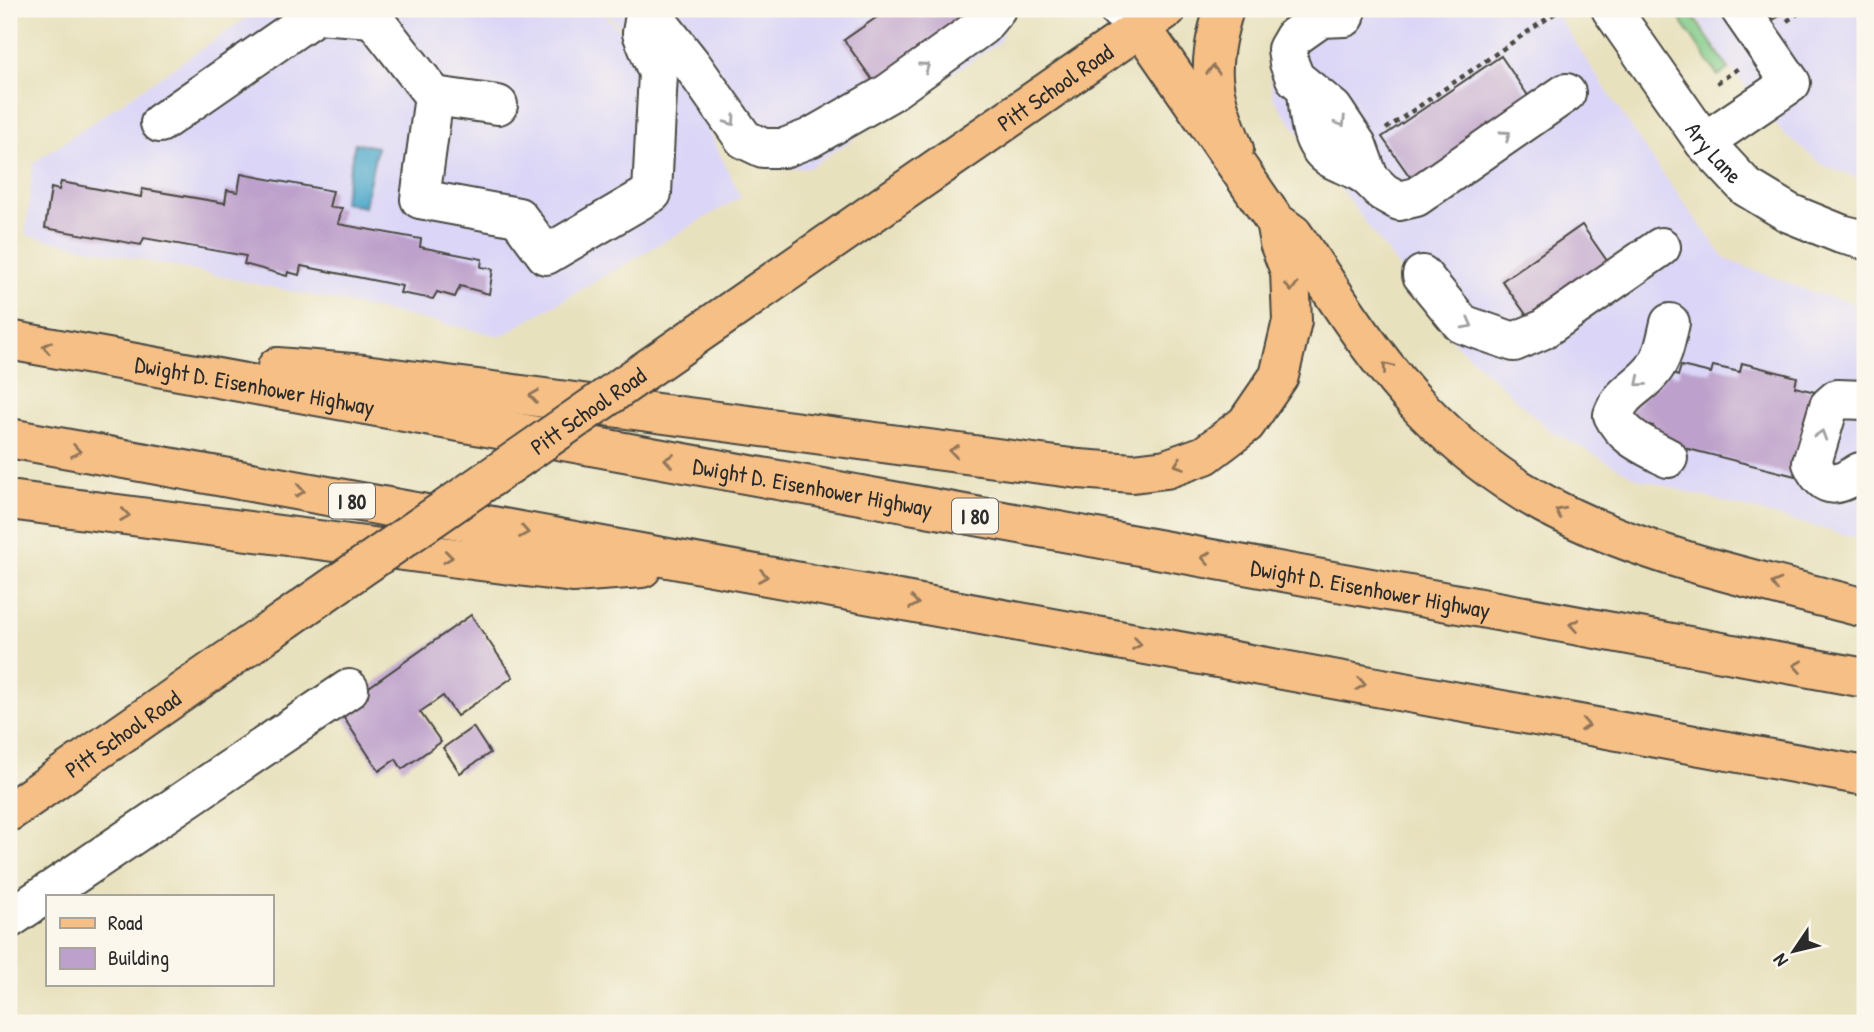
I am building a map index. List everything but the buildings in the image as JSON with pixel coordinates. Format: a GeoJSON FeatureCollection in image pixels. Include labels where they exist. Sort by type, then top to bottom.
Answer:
{"type":"FeatureCollection","features":[{"type":"Feature","properties":{"kind":"main road"},"geometry":{"type":"LineString","coordinates":[[1224,9],[1215,38],[1211,71],[1217,106],[1247,180]]}},
{"type":"Feature","properties":{"kind":"main road"},"geometry":{"type":"LineString","coordinates":[[1140,13],[1275,221],[1293,234],[1376,353],[1421,408],[1468,452],[1514,485],[1559,512],[1608,534],[1671,556],[1865,608]]}},
{"type":"Feature","properties":{"kind":"main road","name":"Pitt School Road"},"geometry":{"type":"LineString","coordinates":[[9,811],[692,338],[1140,13]]}},
{"type":"Feature","properties":{"kind":"main road"},"geometry":{"type":"LineString","coordinates":[[85,354],[364,373],[1079,469],[1166,469],[1205,455],[1246,424],[1279,376],[1292,321],[1290,271],[1279,243],[1275,221]]}},
{"type":"Feature","properties":{"kind":"main road","name":"Dwight D. Eisenhower Highway"},"geometry":{"type":"LineString","coordinates":[[9,340],[1865,678]]}},
{"type":"Feature","properties":{"kind":"main road","name":"I 80"},"geometry":{"type":"LineString","coordinates":[[9,438],[1865,776]]}},
{"type":"Feature","properties":{"kind":"main road"},"geometry":{"type":"LineString","coordinates":[[9,500],[573,573],[696,564]]}},
{"type":"Feature","properties":{"kind":"street"},"geometry":{"type":"LineString","coordinates":[[647,9],[692,65],[744,139],[763,148],[784,148],[810,138],[889,93],[982,26],[996,9]]}},
{"type":"Feature","properties":{"kind":"street"},"geometry":{"type":"LineString","coordinates":[[160,122],[317,14],[375,13],[434,96],[420,199],[518,217],[546,255],[652,194],[658,73],[642,33],[647,9]]}},
{"type":"Feature","properties":{"kind":"street","name":"Ary Lane"},"geometry":{"type":"LineString","coordinates":[[1611,9],[1703,142],[1746,187],[1789,213],[1841,234],[1865,240]]}},
{"type":"Feature","properties":{"kind":"street"},"geometry":{"type":"LineString","coordinates":[[1703,142],[1791,83],[1740,9]]}},
{"type":"Feature","properties":{"kind":"street"},"geometry":{"type":"LineString","coordinates":[[1345,17],[1321,18],[1294,37],[1287,49],[1289,63],[1295,78],[1333,108],[1357,145],[1369,178],[1383,192],[1399,201],[1416,197],[1566,93]]}},
{"type":"Feature","properties":{"kind":"street"},"geometry":{"type":"LineString","coordinates":[[434,96],[498,105]]}},
{"type":"Feature","properties":{"kind":"street"},"geometry":{"type":"LineString","coordinates":[[1422,275],[1462,324],[1514,342],[1542,330],[1661,247]]}},
{"type":"Feature","properties":{"kind":"street"},"geometry":{"type":"LineString","coordinates":[[1668,458],[1633,440],[1618,425],[1613,415],[1627,392],[1642,382],[1657,365],[1670,323]]}},
{"type":"Feature","properties":{"kind":"street"},"geometry":{"type":"LineString","coordinates":[[1860,472],[1840,484],[1826,484],[1818,476],[1812,463],[1829,406],[1837,399],[1865,400]]}},
{"type":"Feature","properties":{"kind":"street"},"geometry":{"type":"LineString","coordinates":[[9,919],[349,689]]}},
{"type":"Feature","properties":{"kind":"path"},"geometry":{"type":"LineString","coordinates":[[1375,136],[1561,9]]}},
{"type":"Feature","properties":{"kind":"shaded area"},"geometry":{"type":"Polygon","coordinates":[[[260,9],[599,9],[621,31],[656,40],[689,90],[741,197],[501,336],[26,235],[33,163],[260,9]]]}},
{"type":"Feature","properties":{"kind":"shaded area"},"geometry":{"type":"Polygon","coordinates":[[[602,9],[1008,9],[1000,42],[809,168],[769,169],[737,152],[659,38],[622,28],[602,9]]]}},
{"type":"Feature","properties":{"kind":"shaded area"},"geometry":{"type":"Polygon","coordinates":[[[1292,9],[1553,9],[1652,159],[1725,259],[1812,292],[1865,306],[1865,540],[1639,479],[1549,430],[1454,342],[1273,98],[1267,48],[1292,9]]]}},
{"type":"Feature","properties":{"kind":"shaded area"},"geometry":{"type":"Polygon","coordinates":[[[1691,9],[1865,9],[1865,181],[1823,165],[1782,132],[1726,63],[1691,9]]]}},
{"type":"Feature","properties":{"kind":"green space"},"geometry":{"type":"Polygon","coordinates":[[[1673,9],[1688,9],[1729,69],[1718,76],[1673,9]]]}},
{"type":"Feature","properties":{"kind":"water"},"geometry":{"type":"Polygon","coordinates":[[[355,143],[377,147],[364,207],[343,202],[355,143]]]}}]}
